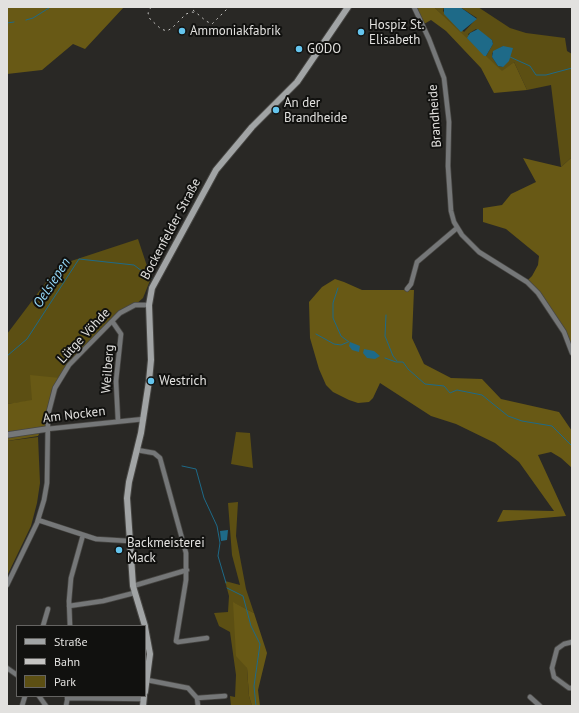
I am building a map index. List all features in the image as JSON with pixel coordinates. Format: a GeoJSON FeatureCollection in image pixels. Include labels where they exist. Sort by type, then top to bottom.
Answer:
{"type":"FeatureCollection","features":[{"type":"Feature","properties":{"kind":"main road","name":"Bockenfelder Straße"},"geometry":{"type":"LineString","coordinates":[[144,625],[133,589],[127,492],[144,419],[150,367],[149,304],[154,282],[216,170],[252,126],[297,82],[348,7]]}},
{"type":"Feature","properties":{"kind":"main road","name":"Bockenfelder Straße"},"geometry":{"type":"LineString","coordinates":[[146,632],[150,654],[146,678]]}},
{"type":"Feature","properties":{"kind":"street","name":"Brandheide"},"geometry":{"type":"LineString","coordinates":[[414,7],[429,39],[444,78],[449,122],[448,166],[451,211],[457,228],[479,252],[527,282],[538,293],[564,332],[572,353]]}},
{"type":"Feature","properties":{"kind":"street"},"geometry":{"type":"LineString","coordinates":[[407,289],[411,284],[417,262],[457,228]]}},
{"type":"Feature","properties":{"kind":"street","name":"Lütge Vöhde"},"geometry":{"type":"LineString","coordinates":[[7,585],[38,520],[44,500],[47,483],[47,429],[50,403],[60,378],[69,365],[125,309],[135,305],[149,304]]}},
{"type":"Feature","properties":{"kind":"street","name":"Weilberg"},"geometry":{"type":"LineString","coordinates":[[112,321],[121,334],[116,381],[118,421]]}},
{"type":"Feature","properties":{"kind":"street","name":"Am Nocken"},"geometry":{"type":"LineString","coordinates":[[7,435],[47,429],[144,419]]}},
{"type":"Feature","properties":{"kind":"street"},"geometry":{"type":"LineString","coordinates":[[137,450],[154,453],[160,458],[184,542],[187,570],[176,640],[178,642],[207,638]]}},
{"type":"Feature","properties":{"kind":"street"},"geometry":{"type":"LineString","coordinates":[[38,520],[96,539],[129,541]]}},
{"type":"Feature","properties":{"kind":"street"},"geometry":{"type":"LineString","coordinates":[[70,625],[72,573],[83,535]]}},
{"type":"Feature","properties":{"kind":"street"},"geometry":{"type":"LineString","coordinates":[[70,606],[103,602],[133,589],[187,570]]}},
{"type":"Feature","properties":{"kind":"street"},"geometry":{"type":"LineString","coordinates":[[44,625],[48,609]]}},
{"type":"Feature","properties":{"kind":"street"},"geometry":{"type":"LineString","coordinates":[[572,642],[556,648],[552,668],[554,677],[569,688],[572,688]]}},
{"type":"Feature","properties":{"kind":"street"},"geometry":{"type":"LineString","coordinates":[[7,668],[16,674]]}},
{"type":"Feature","properties":{"kind":"street"},"geometry":{"type":"LineString","coordinates":[[146,678],[184,686],[197,698],[198,706]]}},
{"type":"Feature","properties":{"kind":"street"},"geometry":{"type":"LineString","coordinates":[[197,698],[225,696]]}},
{"type":"Feature","properties":{"kind":"street"},"geometry":{"type":"LineString","coordinates":[[40,697],[46,706]]}},
{"type":"Feature","properties":{"kind":"street"},"geometry":{"type":"LineString","coordinates":[[66,706],[67,697]]}},
{"type":"Feature","properties":{"kind":"street"},"geometry":{"type":"LineString","coordinates":[[530,697],[540,706]]}},
{"type":"Feature","properties":{"kind":"green space"},"geometry":{"type":"Polygon","coordinates":[[[434,7],[444,7],[443,11],[464,32],[477,18],[460,7],[478,7],[510,28],[526,33],[565,38],[567,51],[572,54],[572,157],[561,167],[551,85],[527,90],[514,62],[502,72],[434,7]],[[476,29],[468,34],[486,56],[493,44],[492,40],[476,29]],[[503,46],[492,53],[492,57],[498,66],[503,67],[503,46]]]}},
{"type":"Feature","properties":{"kind":"green space"},"geometry":{"type":"Polygon","coordinates":[[[138,239],[151,278],[143,298],[135,305],[125,309],[69,365],[60,378],[32,401],[7,404],[7,334],[59,265],[138,239]]]}},
{"type":"Feature","properties":{"kind":"green space"},"geometry":{"type":"Polygon","coordinates":[[[236,432],[250,433],[253,468],[231,464],[236,432]]]}},
{"type":"Feature","properties":{"kind":"green space"},"geometry":{"type":"Polygon","coordinates":[[[38,437],[40,483],[37,503],[31,526],[7,576],[7,441],[38,437]]]}},
{"type":"Feature","properties":{"kind":"green space"},"geometry":{"type":"Polygon","coordinates":[[[238,502],[236,536],[246,589],[254,613],[234,603],[247,668],[249,696],[252,706],[231,706],[230,696],[235,697],[236,675],[230,632],[219,626],[214,613],[228,612],[229,596],[225,581],[240,585],[232,555],[228,503],[238,502]]]}},
{"type":"Feature","properties":{"kind":"shaded area"},"geometry":{"type":"Polygon","coordinates":[[[7,7],[124,7],[85,49],[73,44],[42,70],[7,74],[7,7]]]}},
{"type":"Feature","properties":{"kind":"shaded area"},"geometry":{"type":"Polygon","coordinates":[[[415,7],[434,7],[502,71],[514,62],[527,90],[494,93],[481,68],[446,31],[431,20],[424,24],[415,7]]]}},
{"type":"Feature","properties":{"kind":"shaded area"},"geometry":{"type":"Polygon","coordinates":[[[572,157],[572,348],[565,331],[528,280],[538,265],[539,256],[506,229],[483,222],[483,208],[502,205],[511,194],[536,182],[523,158],[561,167],[572,157]]]}},
{"type":"Feature","properties":{"kind":"shaded area"},"geometry":{"type":"Polygon","coordinates":[[[335,279],[362,290],[414,290],[412,338],[424,364],[451,378],[482,379],[501,399],[559,412],[572,431],[572,468],[561,458],[551,452],[538,455],[566,516],[497,522],[503,510],[554,511],[519,462],[495,443],[456,424],[431,416],[380,383],[373,398],[369,402],[358,403],[333,392],[326,385],[319,369],[310,338],[309,302],[322,287],[335,279]]]}},
{"type":"Feature","properties":{"kind":"shaded area"},"geometry":{"type":"Polygon","coordinates":[[[30,375],[60,378],[55,388],[47,429],[41,430],[38,436],[7,441],[7,404],[32,400],[30,375]]]}},
{"type":"Feature","properties":{"kind":"shaded area"},"geometry":{"type":"Polygon","coordinates":[[[233,602],[254,613],[267,653],[258,690],[260,706],[252,706],[249,696],[247,668],[236,656],[233,602]]]}},
{"type":"Feature","properties":{"kind":"water"},"geometry":{"type":"Polygon","coordinates":[[[444,7],[460,7],[477,19],[461,32],[444,14],[444,7]]]}},
{"type":"Feature","properties":{"kind":"water"},"geometry":{"type":"Polygon","coordinates":[[[478,29],[492,40],[493,44],[486,56],[484,56],[467,38],[470,33],[478,29]]]}},
{"type":"Feature","properties":{"kind":"water"},"geometry":{"type":"Polygon","coordinates":[[[503,46],[513,48],[509,61],[503,67],[498,66],[492,57],[493,51],[503,46]]]}},
{"type":"Feature","properties":{"kind":"water"},"geometry":{"type":"Polygon","coordinates":[[[350,342],[360,346],[359,352],[352,350],[349,346],[350,342]]]}},
{"type":"Feature","properties":{"kind":"water"},"geometry":{"type":"Polygon","coordinates":[[[364,349],[374,351],[380,356],[375,359],[367,358],[363,353],[364,349]]]}},
{"type":"Feature","properties":{"kind":"water"},"geometry":{"type":"Polygon","coordinates":[[[228,530],[227,540],[221,541],[220,531],[228,530]]]}},
{"type":"Feature","properties":{"kind":"waterway"},"geometry":{"type":"LineString","coordinates":[[26,20],[33,18],[49,8]]}},
{"type":"Feature","properties":{"kind":"waterway"},"geometry":{"type":"LineString","coordinates":[[7,23],[14,22]]}},
{"type":"Feature","properties":{"kind":"waterway"},"geometry":{"type":"LineString","coordinates":[[510,57],[530,66],[536,75],[546,75],[572,68]]}},
{"type":"Feature","properties":{"kind":"waterway","name":"Oelsiepen"},"geometry":{"type":"LineString","coordinates":[[7,356],[27,339],[79,259],[134,265],[151,278]]}},
{"type":"Feature","properties":{"kind":"waterway"},"geometry":{"type":"LineString","coordinates":[[338,288],[333,303],[333,318],[341,336],[349,342]]}},
{"type":"Feature","properties":{"kind":"waterway"},"geometry":{"type":"LineString","coordinates":[[386,315],[385,336],[393,356],[397,361]]}},
{"type":"Feature","properties":{"kind":"waterway"},"geometry":{"type":"LineString","coordinates":[[316,334],[334,344],[341,345],[348,342]]}},
{"type":"Feature","properties":{"kind":"waterway"},"geometry":{"type":"LineString","coordinates":[[385,358],[396,362],[403,362],[408,369],[425,384],[444,386],[450,393],[457,390],[482,395],[508,416],[522,421],[552,426],[572,446]]}},
{"type":"Feature","properties":{"kind":"waterway"},"geometry":{"type":"LineString","coordinates":[[182,466],[196,469],[204,498],[217,526],[220,543],[218,556],[226,583]]}},
{"type":"Feature","properties":{"kind":"waterway"},"geometry":{"type":"LineString","coordinates":[[227,588],[243,596],[251,626],[260,644],[254,686],[256,706]]}},
{"type":"Feature","properties":{"kind":"railway"},"geometry":{"type":"LineString","coordinates":[[151,7],[148,13],[150,19],[161,29],[167,31],[186,14],[192,12],[197,13]]}},
{"type":"Feature","properties":{"kind":"railway"},"geometry":{"type":"LineString","coordinates":[[193,10],[212,24],[229,7]]}},
{"type":"Feature","properties":{"kind":"place","name":"Ammoniakfabrik"},"geometry":{"type":"Point","coordinates":[182,31]}},
{"type":"Feature","properties":{"kind":"place","name":"Hospiz St. Elisabeth"},"geometry":{"type":"Point","coordinates":[361,32]}},
{"type":"Feature","properties":{"kind":"place","name":"GODO"},"geometry":{"type":"Point","coordinates":[299,49]}},
{"type":"Feature","properties":{"kind":"place","name":"An der Brandheide"},"geometry":{"type":"Point","coordinates":[276,110]}},
{"type":"Feature","properties":{"kind":"place","name":"Westrich"},"geometry":{"type":"Point","coordinates":[151,381]}},
{"type":"Feature","properties":{"kind":"place","name":"Backmeisterei Mack"},"geometry":{"type":"Point","coordinates":[119,550]}}]}
